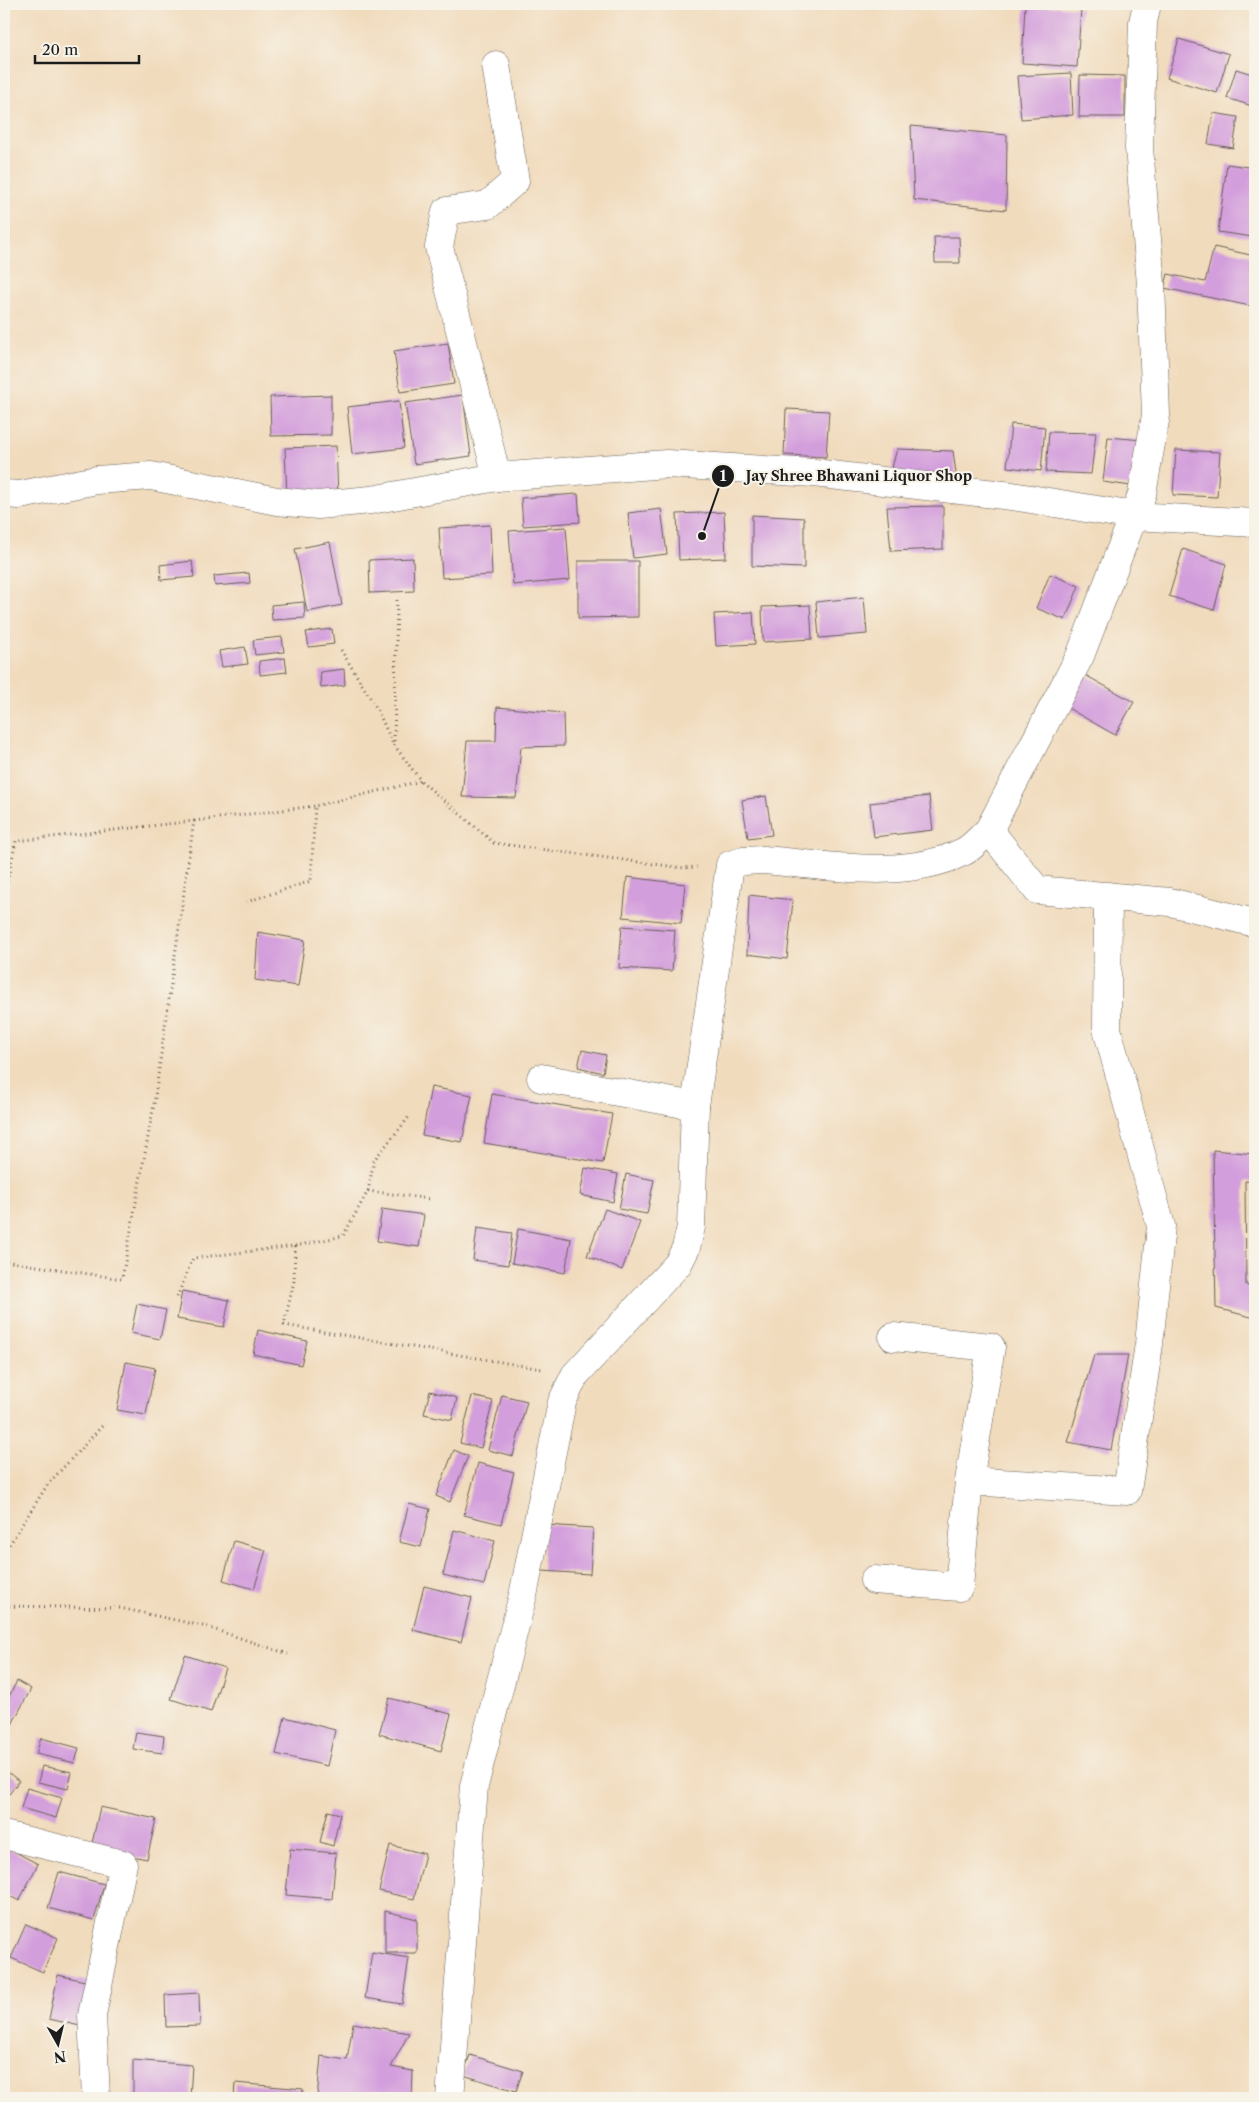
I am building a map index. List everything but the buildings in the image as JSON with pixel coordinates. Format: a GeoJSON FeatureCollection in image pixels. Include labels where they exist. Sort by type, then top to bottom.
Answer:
{"type":"FeatureCollection","features":[{"type":"Feature","properties":{"kind":"street"},"geometry":{"type":"LineString","coordinates":[[450,2098],[474,1786],[524,1592],[562,1402],[575,1375],[678,1264],[686,1248],[691,1227],[695,1106],[730,865],[743,861],[763,860],[899,870],[942,860],[965,852],[989,830],[1080,656],[1142,494],[1156,415],[1151,284],[1138,148],[1143,22],[1147,4]]}},
{"type":"Feature","properties":{"kind":"street"},"geometry":{"type":"LineString","coordinates":[[496,64],[515,181],[488,205],[446,211],[439,247],[497,477]]}},
{"type":"Feature","properties":{"kind":"street"},"geometry":{"type":"LineString","coordinates":[[4,494],[20,496],[97,480],[151,476],[277,501],[318,505],[371,500],[497,477],[667,464],[814,473],[1012,496],[1134,516],[1255,523]]}},
{"type":"Feature","properties":{"kind":"street"},"geometry":{"type":"LineString","coordinates":[[989,830],[1037,890],[1170,902],[1255,923]]}},
{"type":"Feature","properties":{"kind":"street"},"geometry":{"type":"LineString","coordinates":[[969,1480],[1127,1491],[1149,1344],[1161,1226],[1107,1029],[1108,896]]}},
{"type":"Feature","properties":{"kind":"street"},"geometry":{"type":"LineString","coordinates":[[541,1078],[695,1106]]}},
{"type":"Feature","properties":{"kind":"street"},"geometry":{"type":"LineString","coordinates":[[874,1580],[959,1587],[969,1480],[991,1347],[892,1337]]}},
{"type":"Feature","properties":{"kind":"street"},"geometry":{"type":"LineString","coordinates":[[4,1835],[123,1864],[92,2015],[96,2098]]}},
{"type":"Feature","properties":{"kind":"path"},"geometry":{"type":"LineString","coordinates":[[394,745],[397,600]]}},
{"type":"Feature","properties":{"kind":"path"},"geometry":{"type":"LineString","coordinates":[[341,650],[377,709],[394,745],[421,782],[494,843],[684,868],[730,865]]}},
{"type":"Feature","properties":{"kind":"path"},"geometry":{"type":"LineString","coordinates":[[4,896],[16,841],[194,822],[315,806],[421,782]]}},
{"type":"Feature","properties":{"kind":"path"},"geometry":{"type":"LineString","coordinates":[[246,902],[311,881],[315,806]]}},
{"type":"Feature","properties":{"kind":"path"},"geometry":{"type":"LineString","coordinates":[[4,1261],[122,1279],[154,1104],[194,822]]}},
{"type":"Feature","properties":{"kind":"path"},"geometry":{"type":"LineString","coordinates":[[177,1296],[193,1258],[295,1246],[343,1236],[368,1191],[374,1160],[409,1117]]}},
{"type":"Feature","properties":{"kind":"path"},"geometry":{"type":"LineString","coordinates":[[368,1191],[431,1199]]}},
{"type":"Feature","properties":{"kind":"path"},"geometry":{"type":"LineString","coordinates":[[295,1246],[294,1281],[284,1325],[575,1375]]}},
{"type":"Feature","properties":{"kind":"path"},"geometry":{"type":"LineString","coordinates":[[4,1553],[48,1484],[104,1424]]}},
{"type":"Feature","properties":{"kind":"path"},"geometry":{"type":"LineString","coordinates":[[4,1606],[120,1608],[207,1627],[288,1654]]}},
{"type":"Feature","properties":{"kind":"place","name":"Jay Shree Bhawani Liquor Shop"},"geometry":{"type":"Point","coordinates":[702,536]}}]}
